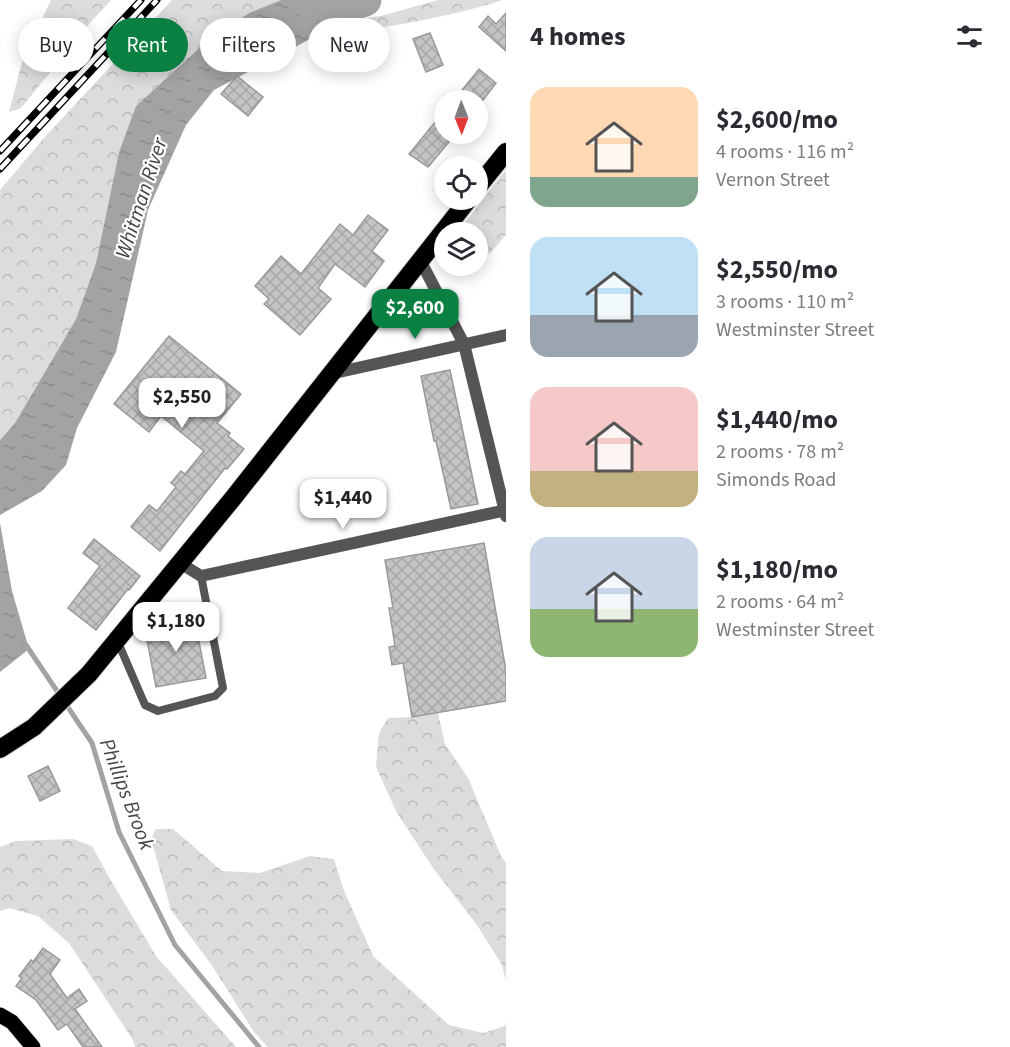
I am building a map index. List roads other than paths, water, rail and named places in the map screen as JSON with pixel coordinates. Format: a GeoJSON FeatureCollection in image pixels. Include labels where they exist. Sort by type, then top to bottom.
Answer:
{"type":"FeatureCollection","features":[{"type":"Feature","properties":{"kind":"highway"},"geometry":{"type":"LineString","coordinates":[[488,175],[506,152]]}},
{"type":"Feature","properties":{"kind":"highway"},"geometry":{"type":"LineString","coordinates":[[0,749],[34,727],[88,674],[180,563],[460,210]]}},
{"type":"Feature","properties":{"kind":"main road"},"geometry":{"type":"LineString","coordinates":[[0,1015],[12,1022],[33,1047]]}},
{"type":"Feature","properties":{"kind":"street"},"geometry":{"type":"LineString","coordinates":[[180,563],[201,576],[505,513],[464,344],[420,260]]}},
{"type":"Feature","properties":{"kind":"street"},"geometry":{"type":"LineString","coordinates":[[330,374],[506,335]]}},
{"type":"Feature","properties":{"kind":"lane"},"geometry":{"type":"LineString","coordinates":[[117,640],[145,705],[158,711],[215,696],[223,688],[201,576]]}},
{"type":"Feature","properties":{"kind":"water"},"geometry":{"type":"Polygon","coordinates":[[[281,0],[358,0],[347,18],[308,18],[308,40],[296,47],[296,18],[242,18],[281,0]]]}},
{"type":"Feature","properties":{"kind":"water"},"geometry":{"type":"Polygon","coordinates":[[[200,47],[200,72],[248,72],[214,90],[186,125],[148,210],[116,352],[77,428],[66,465],[42,491],[0,515],[0,440],[15,423],[76,319],[96,263],[119,152],[136,106],[173,72],[188,72],[188,58],[200,47]]]}},
{"type":"Feature","properties":{"kind":"water"},"geometry":{"type":"Polygon","coordinates":[[[0,523],[12,591],[29,649],[0,672],[0,523]]]}},
{"type":"Feature","properties":{"kind":"waterway","name":"Whitman River"},"geometry":{"type":"LineString","coordinates":[[315,16],[365,0]]}},
{"type":"Feature","properties":{"kind":"waterway","name":"Phillips Brook"},"geometry":{"type":"LineString","coordinates":[[26,645],[92,743],[119,832],[175,945],[259,1047]]}},
{"type":"Feature","properties":{"kind":"railway"},"geometry":{"type":"LineString","coordinates":[[0,151],[141,0]]}},
{"type":"Feature","properties":{"kind":"railway"},"geometry":{"type":"LineString","coordinates":[[0,169],[157,0]]}}]}
